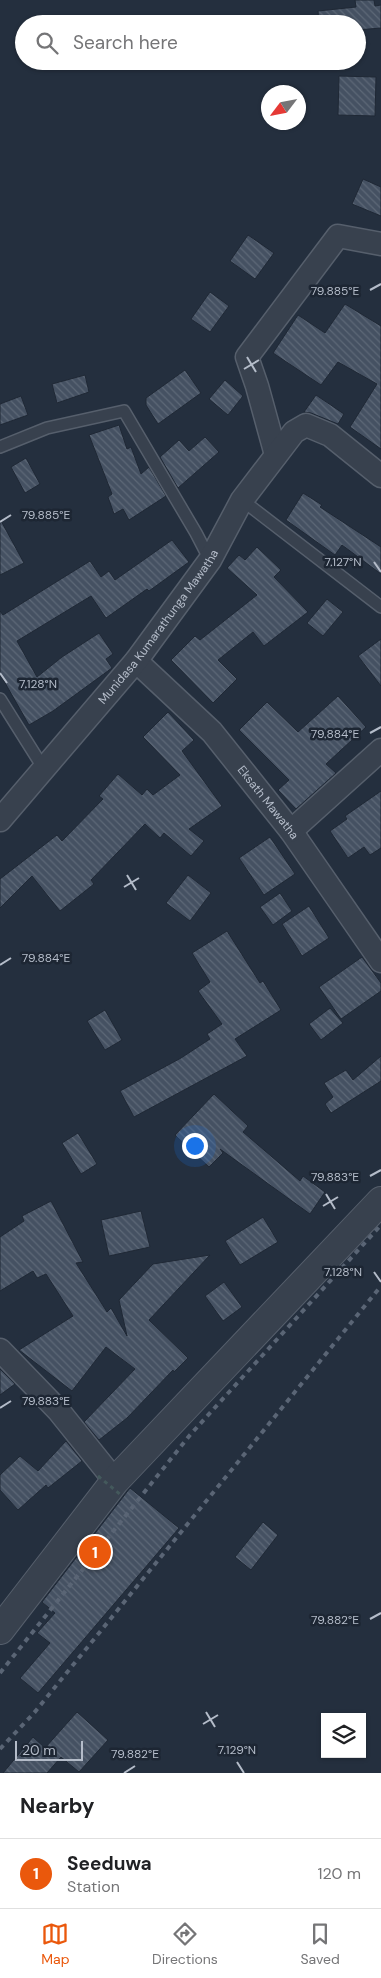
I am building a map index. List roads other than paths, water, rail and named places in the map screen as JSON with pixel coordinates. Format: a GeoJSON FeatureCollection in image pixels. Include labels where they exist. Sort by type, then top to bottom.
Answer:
{"type":"FeatureCollection","features":[{"type":"Feature","properties":{"kind":"street"},"geometry":{"type":"LineString","coordinates":[[276,455],[257,386],[246,357],[338,236],[381,244]]}},
{"type":"Feature","properties":{"kind":"street","name":"Munidasa Kumarathunga Mawatha"},"geometry":{"type":"LineString","coordinates":[[0,820],[136,661],[210,560],[242,500],[294,432],[306,426],[330,435],[381,476]]}},
{"type":"Feature","properties":{"kind":"street","name":"Eksath Mawatha"},"geometry":{"type":"LineString","coordinates":[[136,661],[212,732],[291,831],[381,961]]}},
{"type":"Feature","properties":{"kind":"street"},"geometry":{"type":"LineString","coordinates":[[291,831],[381,750]]}},
{"type":"Feature","properties":{"kind":"street"},"geometry":{"type":"LineString","coordinates":[[0,1630],[111,1484],[381,1201]]}},
{"type":"Feature","properties":{"kind":"street"},"geometry":{"type":"LineString","coordinates":[[0,1350],[58,1410],[111,1484]]}},
{"type":"Feature","properties":{"kind":"lane"},"geometry":{"type":"LineString","coordinates":[[0,447],[47,428],[124,411],[210,560]]}},
{"type":"Feature","properties":{"kind":"lane"},"geometry":{"type":"LineString","coordinates":[[242,500],[381,607]]}},
{"type":"Feature","properties":{"kind":"lane"},"geometry":{"type":"LineString","coordinates":[[0,699],[44,769]]}},
{"type":"Feature","properties":{"kind":"railway"},"geometry":{"type":"LineString","coordinates":[[0,1673],[190,1435],[381,1225]]}},
{"type":"Feature","properties":{"kind":"railway"},"geometry":{"type":"LineString","coordinates":[[0,1749],[34,1713],[381,1286]]}},
{"type":"Feature","properties":{"kind":"place","name":"Seeduwa"},"geometry":{"type":"Point","coordinates":[95,1552]}}]}
